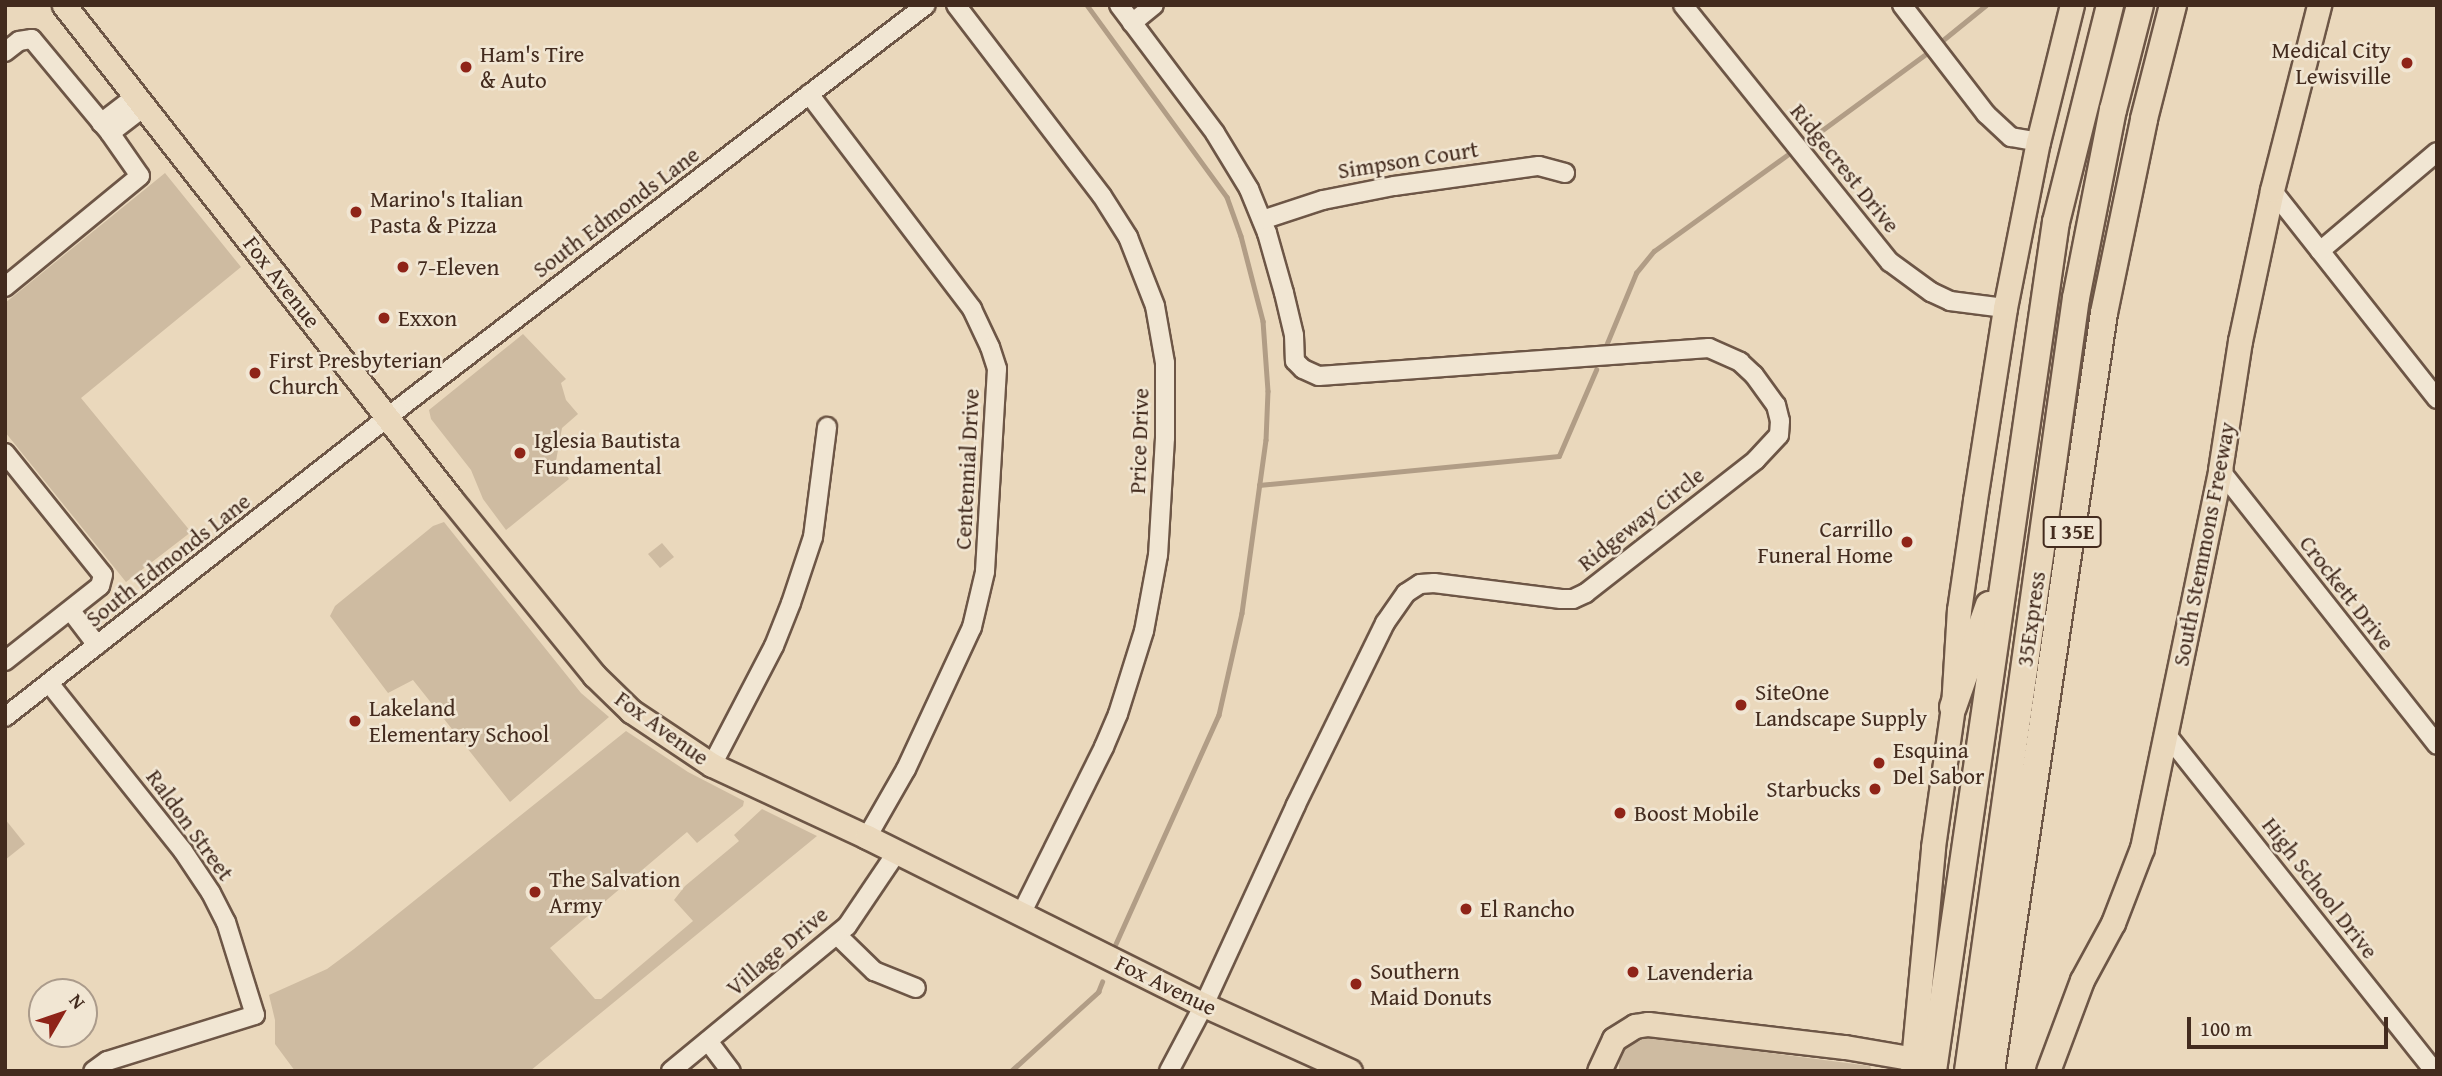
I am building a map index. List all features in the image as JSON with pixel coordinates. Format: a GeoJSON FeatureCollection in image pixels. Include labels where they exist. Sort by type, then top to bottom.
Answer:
{"type":"FeatureCollection","features":[{"type":"Feature","properties":{"kind":"highway","name":"I 35E"},"geometry":{"type":"LineString","coordinates":[[1920,1067],[2001,582],[2056,222],[2110,5]]}},
{"type":"Feature","properties":{"kind":"highway","name":"35Express"},"geometry":{"type":"LineString","coordinates":[[1968,1071],[2076,298],[2110,123],[2140,5]]}},
{"type":"Feature","properties":{"kind":"highway","name":"I 35E"},"geometry":{"type":"LineString","coordinates":[[1991,1071],[2104,313],[2141,133],[2172,5]]}},
{"type":"Feature","properties":{"kind":"highway"},"geometry":{"type":"LineString","coordinates":[[1954,707],[1982,618],[2001,582]]}},
{"type":"Feature","properties":{"kind":"main road","name":"Fox Avenue"},"geometry":{"type":"LineString","coordinates":[[64,5],[594,676],[631,711],[712,765],[867,837],[1204,1005],[1350,1071]]}},
{"type":"Feature","properties":{"kind":"main road"},"geometry":{"type":"LineString","coordinates":[[1602,1068],[1614,1039],[1623,1031],[1648,1024],[1920,1067],[1933,847],[1954,707],[1959,610],[2005,308],[2038,142],[2072,5]]}},
{"type":"Feature","properties":{"kind":"main road","name":"South Stemmons Freeway"},"geometry":{"type":"LineString","coordinates":[[2048,1071],[2082,980],[2113,923],[2142,848],[2220,470],[2241,341],[2272,190],[2319,5]]}},
{"type":"Feature","properties":{"kind":"street","name":"South Edmonds Lane"},"geometry":{"type":"LineString","coordinates":[[5,717],[926,5]]}},
{"type":"Feature","properties":{"kind":"street","name":"Price Drive"},"geometry":{"type":"LineString","coordinates":[[956,5],[1102,196],[1128,237],[1155,306],[1165,363],[1166,438],[1158,555],[1144,631],[1109,736],[1021,914]]}},
{"type":"Feature","properties":{"kind":"street"},"geometry":{"type":"LineString","coordinates":[[1119,5],[1215,133],[1248,189],[1262,220]]}},
{"type":"Feature","properties":{"kind":"street"},"geometry":{"type":"LineString","coordinates":[[1132,23],[1154,5]]}},
{"type":"Feature","properties":{"kind":"street","name":"Ridgecrest Drive"},"geometry":{"type":"LineString","coordinates":[[1683,5],[1890,262],[1931,292],[1950,300],[2005,308]]}},
{"type":"Feature","properties":{"kind":"street"},"geometry":{"type":"LineString","coordinates":[[1902,5],[1986,114],[2011,137],[2038,142]]}},
{"type":"Feature","properties":{"kind":"street"},"geometry":{"type":"LineString","coordinates":[[5,51],[19,41],[32,39],[106,128],[140,176],[5,287]]}},
{"type":"Feature","properties":{"kind":"street","name":"Centennial Drive"},"geometry":{"type":"LineString","coordinates":[[809,94],[972,309],[997,369],[985,572],[972,627],[906,769],[867,837]]}},
{"type":"Feature","properties":{"kind":"street"},"geometry":{"type":"LineString","coordinates":[[106,128],[140,102]]}},
{"type":"Feature","properties":{"kind":"street"},"geometry":{"type":"LineString","coordinates":[[2320,251],[2437,152]]}},
{"type":"Feature","properties":{"kind":"street","name":"Simpson Court"},"geometry":{"type":"LineString","coordinates":[[1262,220],[1323,200],[1407,184],[1539,166],[1565,173]]}},
{"type":"Feature","properties":{"kind":"street"},"geometry":{"type":"LineString","coordinates":[[2272,190],[2437,399]]}},
{"type":"Feature","properties":{"kind":"street","name":"Ridgeway Circle"},"geometry":{"type":"LineString","coordinates":[[1204,1005],[1385,623],[1406,593],[1420,584],[1434,583],[1573,599],[1586,593],[1756,460],[1779,435],[1780,421],[1776,405],[1766,390],[1740,362],[1709,348],[1319,376],[1303,369],[1295,361],[1294,335],[1262,220]]}},
{"type":"Feature","properties":{"kind":"street"},"geometry":{"type":"LineString","coordinates":[[712,765],[774,646],[791,603],[813,537],[827,427]]}},
{"type":"Feature","properties":{"kind":"street"},"geometry":{"type":"LineString","coordinates":[[5,453],[103,575],[100,586],[5,662]]}},
{"type":"Feature","properties":{"kind":"street","name":"Crockett Drive"},"geometry":{"type":"LineString","coordinates":[[2220,470],[2437,745]]}},
{"type":"Feature","properties":{"kind":"street"},"geometry":{"type":"LineString","coordinates":[[71,611],[97,646]]}},
{"type":"Feature","properties":{"kind":"street","name":"Raldon Street"},"geometry":{"type":"LineString","coordinates":[[49,682],[183,851],[211,893],[226,922],[255,1015],[107,1061],[93,1071]]}},
{"type":"Feature","properties":{"kind":"street","name":"High School Drive"},"geometry":{"type":"LineString","coordinates":[[2167,735],[2434,1071]]}},
{"type":"Feature","properties":{"kind":"street","name":"Village Drive"},"geometry":{"type":"LineString","coordinates":[[671,1071],[837,935],[858,912],[897,852]]}},
{"type":"Feature","properties":{"kind":"street"},"geometry":{"type":"LineString","coordinates":[[837,935],[874,971],[916,988]]}},
{"type":"Feature","properties":{"kind":"street"},"geometry":{"type":"LineString","coordinates":[[1169,1071],[1204,1005]]}},
{"type":"Feature","properties":{"kind":"street"},"geometry":{"type":"LineString","coordinates":[[708,1041],[731,1071]]}},
{"type":"Feature","properties":{"kind":"shaded area"},"geometry":{"type":"Polygon","coordinates":[[[165,173],[241,267],[81,398],[191,532],[126,582],[5,432],[5,303],[165,173]]]}},
{"type":"Feature","properties":{"kind":"shaded area"},"geometry":{"type":"Polygon","coordinates":[[[523,334],[566,379],[561,383],[566,400],[578,414],[562,428],[556,461],[569,479],[506,530],[483,499],[471,470],[431,419],[429,410],[523,334]]]}},
{"type":"Feature","properties":{"kind":"shaded area"},"geometry":{"type":"Polygon","coordinates":[[[444,522],[581,693],[609,717],[510,802],[413,680],[388,693],[330,616],[335,606],[433,526],[444,522]]]}},
{"type":"Feature","properties":{"kind":"shaded area"},"geometry":{"type":"Polygon","coordinates":[[[662,543],[674,557],[660,568],[648,554],[662,543]]]}},
{"type":"Feature","properties":{"kind":"shaded area"},"geometry":{"type":"Polygon","coordinates":[[[626,731],[688,772],[744,801],[743,806],[697,843],[687,832],[550,948],[595,999],[601,999],[693,921],[674,900],[685,886],[739,841],[734,835],[762,809],[817,836],[530,1071],[295,1071],[275,1044],[275,1020],[269,995],[327,969],[626,731]]]}},
{"type":"Feature","properties":{"kind":"shaded area"},"geometry":{"type":"Polygon","coordinates":[[[5,819],[25,844],[5,860],[5,819]]]}},
{"type":"Feature","properties":{"kind":"shaded area"},"geometry":{"type":"Polygon","coordinates":[[[1648,1037],[1870,1066],[1872,1071],[1619,1071],[1619,1058],[1626,1047],[1648,1037]]]}},
{"type":"Feature","properties":{"kind":"waterway"},"geometry":{"type":"LineString","coordinates":[[1087,5],[1227,197],[1241,236],[1263,321],[1268,391],[1266,440],[1242,613],[1219,715],[1116,944]]}},
{"type":"Feature","properties":{"kind":"waterway"},"geometry":{"type":"LineString","coordinates":[[1943,40],[1986,5]]}},
{"type":"Feature","properties":{"kind":"waterway"},"geometry":{"type":"LineString","coordinates":[[1806,142],[1926,54]]}},
{"type":"Feature","properties":{"kind":"waterway"},"geometry":{"type":"LineString","coordinates":[[1605,348],[1636,273],[1654,251],[1787,155]]}},
{"type":"Feature","properties":{"kind":"waterway"},"geometry":{"type":"LineString","coordinates":[[1259,485],[1559,456],[1596,370]]}},
{"type":"Feature","properties":{"kind":"waterway"},"geometry":{"type":"LineString","coordinates":[[1011,1071],[1098,992],[1102,982]]}},
{"type":"Feature","properties":{"kind":"place","name":"Medical City Lewisville"},"geometry":{"type":"Point","coordinates":[2407,63]}},
{"type":"Feature","properties":{"kind":"place","name":"Ham's Tire & Auto"},"geometry":{"type":"Point","coordinates":[466,67]}},
{"type":"Feature","properties":{"kind":"place","name":"Marino's Italian Pasta & Pizza"},"geometry":{"type":"Point","coordinates":[356,212]}},
{"type":"Feature","properties":{"kind":"place","name":"7-Eleven"},"geometry":{"type":"Point","coordinates":[403,267]}},
{"type":"Feature","properties":{"kind":"place","name":"Exxon"},"geometry":{"type":"Point","coordinates":[384,318]}},
{"type":"Feature","properties":{"kind":"place","name":"First Presbyterian Church"},"geometry":{"type":"Point","coordinates":[255,373]}},
{"type":"Feature","properties":{"kind":"place","name":"Iglesia Bautista Fundamental"},"geometry":{"type":"Point","coordinates":[520,453]}},
{"type":"Feature","properties":{"kind":"place","name":"Carrillo Funeral Home"},"geometry":{"type":"Point","coordinates":[1907,542]}},
{"type":"Feature","properties":{"kind":"place","name":"SiteOne Landscape Supply"},"geometry":{"type":"Point","coordinates":[1741,705]}},
{"type":"Feature","properties":{"kind":"place","name":"Lakeland Elementary School"},"geometry":{"type":"Point","coordinates":[355,721]}},
{"type":"Feature","properties":{"kind":"place","name":"Esquina Del Sabor"},"geometry":{"type":"Point","coordinates":[1879,763]}},
{"type":"Feature","properties":{"kind":"place","name":"Starbucks"},"geometry":{"type":"Point","coordinates":[1875,789]}},
{"type":"Feature","properties":{"kind":"place","name":"Boost Mobile"},"geometry":{"type":"Point","coordinates":[1620,813]}},
{"type":"Feature","properties":{"kind":"place","name":"The Salvation Army"},"geometry":{"type":"Point","coordinates":[535,892]}},
{"type":"Feature","properties":{"kind":"place","name":"El Rancho"},"geometry":{"type":"Point","coordinates":[1466,909]}},
{"type":"Feature","properties":{"kind":"place","name":"Lavenderia"},"geometry":{"type":"Point","coordinates":[1633,972]}},
{"type":"Feature","properties":{"kind":"place","name":"Southern Maid Donuts"},"geometry":{"type":"Point","coordinates":[1356,984]}}]}
